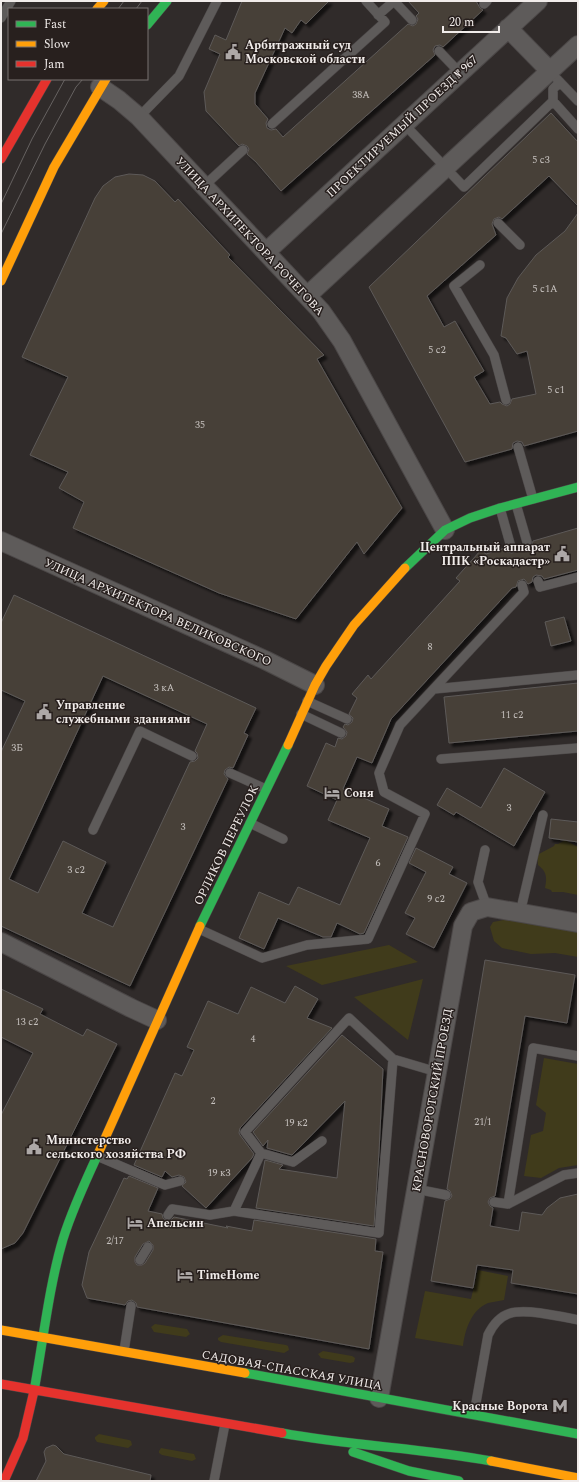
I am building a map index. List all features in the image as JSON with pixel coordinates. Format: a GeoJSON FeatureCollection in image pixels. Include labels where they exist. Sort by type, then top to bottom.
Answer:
{"type":"FeatureCollection","features":[{"type":"Feature","properties":{"kind":"main road"},"geometry":{"type":"LineString","coordinates":[[148,24],[168,1]]}},
{"type":"Feature","properties":{"kind":"main road"},"geometry":{"type":"LineString","coordinates":[[1,159],[46,80]]}},
{"type":"Feature","properties":{"kind":"main road"},"geometry":{"type":"LineString","coordinates":[[1,281],[54,167],[98,86]]}},
{"type":"Feature","properties":{"kind":"main road","name":"ОРЛИКОВ ПЕРЕУЛОК"},"geometry":{"type":"LineString","coordinates":[[8,1480],[23,1438],[34,1391],[55,1270],[63,1238],[73,1210],[157,1020],[315,685],[354,625],[408,565],[429,544],[446,530],[470,518],[500,508],[578,487]]}},
{"type":"Feature","properties":{"kind":"main road","name":"САДОВАЯ-СПАССКАЯ УЛИЦА"},"geometry":{"type":"LineString","coordinates":[[1,1330],[474,1414],[578,1434]]}},
{"type":"Feature","properties":{"kind":"main road"},"geometry":{"type":"LineString","coordinates":[[1,1384],[34,1391],[328,1441],[453,1454],[578,1478]]}},
{"type":"Feature","properties":{"kind":"main road"},"geometry":{"type":"LineString","coordinates":[[328,1441],[362,1456],[409,1471],[459,1481]]}},
{"type":"Feature","properties":{"kind":"street","name":"ПРОЕКТИРУЕМЫЙ ПРОЕЗД № 967"},"geometry":{"type":"LineString","coordinates":[[266,252],[538,1]]}},
{"type":"Feature","properties":{"kind":"street"},"geometry":{"type":"LineString","coordinates":[[508,28],[555,77]]}},
{"type":"Feature","properties":{"kind":"street"},"geometry":{"type":"LineString","coordinates":[[307,296],[445,168],[555,77],[578,45]]}},
{"type":"Feature","properties":{"kind":"street","name":"УЛИЦА АРХИТЕКТОРА РОЧЕГОВА"},"geometry":{"type":"LineString","coordinates":[[98,86],[119,100],[139,117],[321,311],[342,341],[446,530]]}},
{"type":"Feature","properties":{"kind":"street","name":"УЛИЦА АРХИТЕКТОРА ВЕЛИКОВСКОГО"},"geometry":{"type":"LineString","coordinates":[[1,541],[265,660],[315,685]]}},
{"type":"Feature","properties":{"kind":"street"},"geometry":{"type":"LineString","coordinates":[[487,907],[578,923]]}},
{"type":"Feature","properties":{"kind":"street","name":"КРАСНОВОРОТСКИЙ ПРОЕЗД"},"geometry":{"type":"LineString","coordinates":[[379,1398],[463,926],[471,912],[487,907]]}},
{"type":"Feature","properties":{"kind":"street"},"geometry":{"type":"LineString","coordinates":[[1,942],[157,1020]]}},
{"type":"Feature","properties":{"kind":"lane"},"geometry":{"type":"LineString","coordinates":[[1,18],[11,1]]}},
{"type":"Feature","properties":{"kind":"lane"},"geometry":{"type":"LineString","coordinates":[[139,117],[178,76],[217,1]]}},
{"type":"Feature","properties":{"kind":"lane"},"geometry":{"type":"LineString","coordinates":[[272,124],[385,22],[366,1]]}},
{"type":"Feature","properties":{"kind":"lane"},"geometry":{"type":"LineString","coordinates":[[378,15],[394,1],[412,20]]}},
{"type":"Feature","properties":{"kind":"lane"},"geometry":{"type":"LineString","coordinates":[[440,51],[460,73]]}},
{"type":"Feature","properties":{"kind":"lane"},"geometry":{"type":"LineString","coordinates":[[555,77],[578,101]]}},
{"type":"Feature","properties":{"kind":"lane"},"geometry":{"type":"LineString","coordinates":[[555,77],[553,101],[578,129]]}},
{"type":"Feature","properties":{"kind":"lane"},"geometry":{"type":"LineString","coordinates":[[404,124],[467,189],[553,101]]}},
{"type":"Feature","properties":{"kind":"lane"},"geometry":{"type":"LineString","coordinates":[[204,186],[243,150]]}},
{"type":"Feature","properties":{"kind":"lane"},"geometry":{"type":"LineString","coordinates":[[498,223],[520,245]]}},
{"type":"Feature","properties":{"kind":"lane"},"geometry":{"type":"LineString","coordinates":[[480,265],[454,286],[494,355],[506,400]]}},
{"type":"Feature","properties":{"kind":"lane"},"geometry":{"type":"LineString","coordinates":[[518,447],[532,499]]}},
{"type":"Feature","properties":{"kind":"lane"},"geometry":{"type":"LineString","coordinates":[[516,504],[527,542]]}},
{"type":"Feature","properties":{"kind":"lane"},"geometry":{"type":"LineString","coordinates":[[500,508],[511,547]]}},
{"type":"Feature","properties":{"kind":"lane"},"geometry":{"type":"LineString","coordinates":[[538,581],[540,587],[578,576]]}},
{"type":"Feature","properties":{"kind":"lane"},"geometry":{"type":"LineString","coordinates":[[199,929],[262,958],[308,945],[368,940],[425,814],[384,792],[379,773],[383,752],[393,740],[400,725],[524,592],[522,586]]}},
{"type":"Feature","properties":{"kind":"lane"},"geometry":{"type":"LineString","coordinates":[[434,689],[578,675]]}},
{"type":"Feature","properties":{"kind":"lane"},"geometry":{"type":"LineString","coordinates":[[307,701],[347,719]]}},
{"type":"Feature","properties":{"kind":"lane"},"geometry":{"type":"LineString","coordinates":[[301,714],[341,733]]}},
{"type":"Feature","properties":{"kind":"lane"},"geometry":{"type":"LineString","coordinates":[[93,830],[140,731],[192,756]]}},
{"type":"Feature","properties":{"kind":"lane"},"geometry":{"type":"LineString","coordinates":[[384,736],[393,740]]}},
{"type":"Feature","properties":{"kind":"lane"},"geometry":{"type":"LineString","coordinates":[[441,759],[578,748]]}},
{"type":"Feature","properties":{"kind":"lane"},"geometry":{"type":"LineString","coordinates":[[230,773],[266,789]]}},
{"type":"Feature","properties":{"kind":"lane"},"geometry":{"type":"LineString","coordinates":[[520,913],[543,815]]}},
{"type":"Feature","properties":{"kind":"lane"},"geometry":{"type":"LineString","coordinates":[[250,823],[283,839]]}},
{"type":"Feature","properties":{"kind":"lane"},"geometry":{"type":"LineString","coordinates":[[485,850],[478,882],[487,907]]}},
{"type":"Feature","properties":{"kind":"lane"},"geometry":{"type":"LineString","coordinates":[[322,1141],[293,1162],[261,1153],[245,1132],[349,1018],[393,1059],[437,1072]]}},
{"type":"Feature","properties":{"kind":"lane"},"geometry":{"type":"LineString","coordinates":[[508,1204],[533,1048],[578,1056]]}},
{"type":"Feature","properties":{"kind":"lane"},"geometry":{"type":"LineString","coordinates":[[168,1215],[172,1209],[210,1215],[234,1211],[379,1233],[393,1059]]}},
{"type":"Feature","properties":{"kind":"lane"},"geometry":{"type":"LineString","coordinates":[[234,1211],[261,1153]]}},
{"type":"Feature","properties":{"kind":"lane"},"geometry":{"type":"LineString","coordinates":[[96,1156],[165,1185],[180,1181]]}},
{"type":"Feature","properties":{"kind":"lane"},"geometry":{"type":"LineString","coordinates":[[494,1202],[508,1204],[564,1175],[578,1173]]}},
{"type":"Feature","properties":{"kind":"lane"},"geometry":{"type":"LineString","coordinates":[[416,1189],[446,1195]]}},
{"type":"Feature","properties":{"kind":"lane"},"geometry":{"type":"LineString","coordinates":[[140,1260],[148,1247]]}},
{"type":"Feature","properties":{"kind":"lane"},"geometry":{"type":"LineString","coordinates":[[124,1351],[131,1306]]}},
{"type":"Feature","properties":{"kind":"lane"},"geometry":{"type":"LineString","coordinates":[[474,1414],[488,1335],[498,1320],[510,1313],[524,1311],[578,1320]]}},
{"type":"Feature","properties":{"kind":"lane"},"geometry":{"type":"LineString","coordinates":[[214,1481],[225,1424]]}},
{"type":"Feature","properties":{"kind":"shaded area"},"geometry":{"type":"Polygon","coordinates":[[[565,840],[578,847],[578,895],[563,892],[552,892],[551,890],[545,888],[546,875],[538,865],[537,855],[565,840]]]}},
{"type":"Feature","properties":{"kind":"shaded area"},"geometry":{"type":"Polygon","coordinates":[[[509,919],[529,924],[557,925],[578,931],[578,957],[555,953],[531,954],[502,948],[494,941],[490,927],[493,922],[509,919]]]}},
{"type":"Feature","properties":{"kind":"shaded area"},"geometry":{"type":"Polygon","coordinates":[[[389,945],[418,962],[322,985],[286,966],[389,945]]]}},
{"type":"Feature","properties":{"kind":"shaded area"},"geometry":{"type":"Polygon","coordinates":[[[423,979],[408,1040],[354,997],[423,979]]]}},
{"type":"Feature","properties":{"kind":"shaded area"},"geometry":{"type":"Polygon","coordinates":[[[544,1058],[578,1064],[578,1165],[559,1168],[541,1178],[524,1176],[531,1135],[543,1131],[546,1113],[536,1105],[544,1058]]]}},
{"type":"Feature","properties":{"kind":"shaded area"},"geometry":{"type":"Polygon","coordinates":[[[478,1270],[508,1276],[504,1300],[488,1303],[477,1310],[467,1327],[463,1346],[415,1338],[425,1291],[471,1299],[478,1270]]]}},
{"type":"Feature","properties":{"kind":"shaded area"},"geometry":{"type":"Polygon","coordinates":[[[155,1324],[187,1329],[190,1334],[186,1337],[154,1332],[151,1327],[155,1324]]]}},
{"type":"Feature","properties":{"kind":"shaded area"},"geometry":{"type":"Polygon","coordinates":[[[223,1335],[286,1345],[288,1346],[289,1350],[284,1353],[221,1342],[218,1338],[223,1335]]]}},
{"type":"Feature","properties":{"kind":"shaded area"},"geometry":{"type":"Polygon","coordinates":[[[323,1351],[352,1356],[355,1358],[354,1362],[350,1363],[321,1358],[318,1354],[323,1351]]]}},
{"type":"Feature","properties":{"kind":"shaded area"},"geometry":{"type":"Polygon","coordinates":[[[99,1434],[129,1440],[131,1441],[132,1445],[128,1448],[97,1442],[95,1437],[99,1434]]]}},
{"type":"Feature","properties":{"kind":"shaded area"},"geometry":{"type":"Polygon","coordinates":[[[161,1448],[194,1454],[196,1459],[192,1461],[162,1455],[159,1453],[161,1448]]]}},
{"type":"Feature","properties":{"kind":"building"},"geometry":{"type":"Polygon","coordinates":[[[242,1],[329,1],[306,24],[301,20],[292,33],[285,28],[255,93],[255,104],[268,119],[266,123],[267,128],[271,130],[276,129],[283,137],[408,24],[413,26],[416,24],[418,19],[416,16],[419,13],[408,1],[476,1],[483,10],[443,47],[440,45],[435,46],[433,50],[435,55],[281,191],[256,162],[247,154],[249,149],[247,146],[242,144],[239,146],[206,111],[204,92],[220,54],[209,49],[215,35],[226,40],[242,1]]]}},
{"type":"Feature","properties":{"kind":"building"},"geometry":{"type":"Polygon","coordinates":[[[551,113],[578,142],[578,206],[549,176],[502,219],[499,217],[494,219],[492,224],[496,235],[427,296],[444,327],[455,321],[484,371],[474,377],[490,404],[500,402],[507,406],[510,404],[512,399],[536,394],[527,351],[517,354],[506,338],[501,336],[507,298],[518,278],[536,255],[565,231],[578,213],[578,431],[524,446],[522,442],[517,441],[513,443],[512,449],[465,462],[369,287],[551,113]]]}},
{"type":"Feature","properties":{"kind":"building"},"geometry":{"type":"Polygon","coordinates":[[[129,174],[143,175],[155,181],[175,202],[178,199],[230,255],[228,257],[324,355],[317,359],[402,508],[364,554],[357,542],[296,619],[219,593],[73,528],[84,502],[59,488],[68,472],[30,455],[68,377],[22,357],[95,198],[103,186],[115,177],[129,174]]]}},
{"type":"Feature","properties":{"kind":"building"},"geometry":{"type":"Polygon","coordinates":[[[578,528],[578,570],[544,579],[542,576],[536,575],[533,577],[532,582],[528,584],[524,579],[518,581],[516,587],[512,588],[391,719],[372,763],[357,757],[343,789],[389,809],[382,826],[408,837],[364,933],[360,934],[337,923],[331,937],[323,937],[278,918],[264,949],[239,938],[259,892],[289,905],[298,887],[340,905],[370,838],[328,820],[337,800],[307,786],[326,743],[335,747],[338,738],[342,739],[346,736],[347,732],[343,727],[345,724],[348,725],[352,722],[353,718],[349,714],[357,698],[352,694],[368,675],[371,679],[460,581],[456,578],[481,550],[486,554],[505,548],[507,552],[512,553],[516,551],[517,545],[521,544],[525,548],[529,548],[532,546],[533,541],[578,528]]]}},
{"type":"Feature","properties":{"kind":"building"},"geometry":{"type":"Polygon","coordinates":[[[14,595],[256,708],[244,733],[248,735],[233,768],[229,767],[225,770],[224,774],[228,779],[130,986],[1,926],[1,752],[25,701],[1,690],[1,623],[14,595]],[[103,676],[9,879],[38,893],[63,841],[106,862],[82,913],[113,927],[190,762],[195,761],[198,758],[195,751],[207,724],[103,676]]]}},
{"type":"Feature","properties":{"kind":"building"},"geometry":{"type":"Polygon","coordinates":[[[564,617],[571,641],[551,646],[545,622],[564,617]]]}},
{"type":"Feature","properties":{"kind":"building"},"geometry":{"type":"Polygon","coordinates":[[[578,683],[578,731],[449,743],[444,697],[578,683]]]}},
{"type":"Feature","properties":{"kind":"building"},"geometry":{"type":"Polygon","coordinates":[[[504,768],[545,792],[514,846],[456,812],[454,815],[437,805],[447,788],[481,808],[504,768]]]}},
{"type":"Feature","properties":{"kind":"building"},"geometry":{"type":"Polygon","coordinates":[[[551,819],[578,822],[578,842],[549,838],[551,819]]]}},
{"type":"Feature","properties":{"kind":"building"},"geometry":{"type":"Polygon","coordinates":[[[416,848],[453,867],[449,874],[467,883],[434,948],[406,934],[415,918],[405,913],[426,872],[409,863],[416,848]]]}},
{"type":"Feature","properties":{"kind":"building"},"geometry":{"type":"Polygon","coordinates":[[[485,960],[575,975],[567,1023],[525,1016],[495,1196],[490,1198],[488,1202],[493,1208],[490,1226],[519,1231],[522,1212],[542,1215],[547,1208],[560,1198],[578,1194],[578,1294],[511,1283],[513,1270],[477,1265],[473,1288],[431,1281],[445,1201],[450,1199],[452,1196],[450,1191],[447,1189],[485,960]]]}},
{"type":"Feature","properties":{"kind":"building"},"geometry":{"type":"Polygon","coordinates":[[[295,986],[318,999],[307,1018],[332,1028],[240,1128],[240,1135],[254,1154],[252,1158],[206,1208],[182,1186],[186,1182],[184,1177],[179,1175],[172,1177],[165,1171],[162,1177],[134,1165],[175,1073],[182,1076],[194,1050],[187,1047],[208,1001],[238,1014],[251,987],[285,1003],[295,986]]]}},
{"type":"Feature","properties":{"kind":"building","name":"Министерство сельского хозяйства РФ"},"geometry":{"type":"Polygon","coordinates":[[[1,989],[43,1009],[40,1014],[83,1036],[87,1029],[117,1044],[23,1233],[15,1243],[1,1249],[1,1115],[33,1053],[1,1037],[1,989]]]}},
{"type":"Feature","properties":{"kind":"building"},"geometry":{"type":"Polygon","coordinates":[[[342,1035],[383,1069],[374,1226],[256,1208],[265,1160],[283,1165],[279,1169],[337,1178],[345,1101],[292,1155],[267,1148],[268,1140],[263,1146],[253,1132],[342,1035]]]}},
{"type":"Feature","properties":{"kind":"building"},"geometry":{"type":"Polygon","coordinates":[[[129,1176],[158,1188],[148,1211],[162,1214],[163,1218],[167,1221],[174,1217],[228,1228],[226,1226],[252,1231],[254,1220],[376,1239],[375,1251],[383,1252],[369,1349],[137,1307],[136,1303],[132,1300],[128,1301],[125,1305],[87,1298],[82,1285],[89,1252],[124,1178],[127,1179],[129,1176]],[[149,1241],[143,1244],[135,1257],[135,1262],[137,1265],[142,1265],[145,1263],[153,1250],[153,1245],[149,1241]]]}},
{"type":"Feature","properties":{"kind":"building"},"geometry":{"type":"Polygon","coordinates":[[[53,1445],[64,1454],[151,1475],[150,1481],[36,1481],[46,1461],[44,1452],[46,1448],[53,1445]]]}},
{"type":"Feature","properties":{"kind":"tram line"},"geometry":{"type":"LineString","coordinates":[[119,8],[124,1]]}},
{"type":"Feature","properties":{"kind":"tram line"},"geometry":{"type":"LineString","coordinates":[[137,8],[142,1]]}},
{"type":"Feature","properties":{"kind":"tram line"},"geometry":{"type":"LineString","coordinates":[[1,204],[32,139],[64,80]]}},
{"type":"Feature","properties":{"kind":"tram line"},"geometry":{"type":"LineString","coordinates":[[1,234],[45,144],[76,87],[82,80]]}},
{"type":"Feature","properties":{"kind":"traffic: fast"},"geometry":{"type":"LineString","coordinates":[[148,24],[167,1]]}},
{"type":"Feature","properties":{"kind":"traffic: fast"},"geometry":{"type":"LineString","coordinates":[[405,568],[445,530],[470,518],[500,508],[578,487]]}},
{"type":"Feature","properties":{"kind":"traffic: fast"},"geometry":{"type":"LineString","coordinates":[[200,926],[288,745]]}},
{"type":"Feature","properties":{"kind":"traffic: fast"},"geometry":{"type":"LineString","coordinates":[[34,1391],[58,1257],[70,1217],[98,1154]]}},
{"type":"Feature","properties":{"kind":"traffic: fast"},"geometry":{"type":"LineString","coordinates":[[245,1373],[578,1434]]}},
{"type":"Feature","properties":{"kind":"traffic: fast"},"geometry":{"type":"LineString","coordinates":[[282,1433],[491,1461]]}},
{"type":"Feature","properties":{"kind":"traffic: fast"},"geometry":{"type":"LineString","coordinates":[[353,1452],[409,1471],[459,1481]]}},
{"type":"Feature","properties":{"kind":"traffic: slow"},"geometry":{"type":"LineString","coordinates":[[98,8],[104,1]]}},
{"type":"Feature","properties":{"kind":"traffic: slow"},"geometry":{"type":"LineString","coordinates":[[1,281],[54,167],[105,80]]}},
{"type":"Feature","properties":{"kind":"traffic: slow"},"geometry":{"type":"LineString","coordinates":[[288,745],[315,685],[326,666],[354,625],[405,568]]}},
{"type":"Feature","properties":{"kind":"traffic: slow"},"geometry":{"type":"LineString","coordinates":[[98,1154],[200,926]]}},
{"type":"Feature","properties":{"kind":"traffic: slow"},"geometry":{"type":"LineString","coordinates":[[1,1330],[245,1373]]}},
{"type":"Feature","properties":{"kind":"traffic: slow"},"geometry":{"type":"LineString","coordinates":[[491,1461],[578,1478]]}},
{"type":"Feature","properties":{"kind":"traffic: jam"},"geometry":{"type":"LineString","coordinates":[[1,159],[46,80]]}},
{"type":"Feature","properties":{"kind":"traffic: jam"},"geometry":{"type":"LineString","coordinates":[[1,1384],[282,1433]]}},
{"type":"Feature","properties":{"kind":"traffic: jam"},"geometry":{"type":"LineString","coordinates":[[4,1481],[23,1438],[34,1391]]}},
{"type":"Feature","properties":{"kind":"place","name":"Арбитражный суд Московской области"},"geometry":{"type":"Point","coordinates":[233,52]}},
{"type":"Feature","properties":{"kind":"place","name":"Центральный аппарат ППК «Роскадастр»"},"geometry":{"type":"Point","coordinates":[562,554]}},
{"type":"Feature","properties":{"kind":"place","name":"Управление служебными зданиями"},"geometry":{"type":"Point","coordinates":[44,712]}},
{"type":"Feature","properties":{"kind":"place","name":"Соня"},"geometry":{"type":"Point","coordinates":[332,793]}},
{"type":"Feature","properties":{"kind":"place","name":"Министерство сельского хозяйства РФ"},"geometry":{"type":"Point","coordinates":[34,1147]}},
{"type":"Feature","properties":{"kind":"place","name":"Апельсин"},"geometry":{"type":"Point","coordinates":[135,1223]}},
{"type":"Feature","properties":{"kind":"place","name":"TimeHome"},"geometry":{"type":"Point","coordinates":[185,1275]}},
{"type":"Feature","properties":{"kind":"place","name":"Красные Ворота"},"geometry":{"type":"Point","coordinates":[560,1406]}}]}
